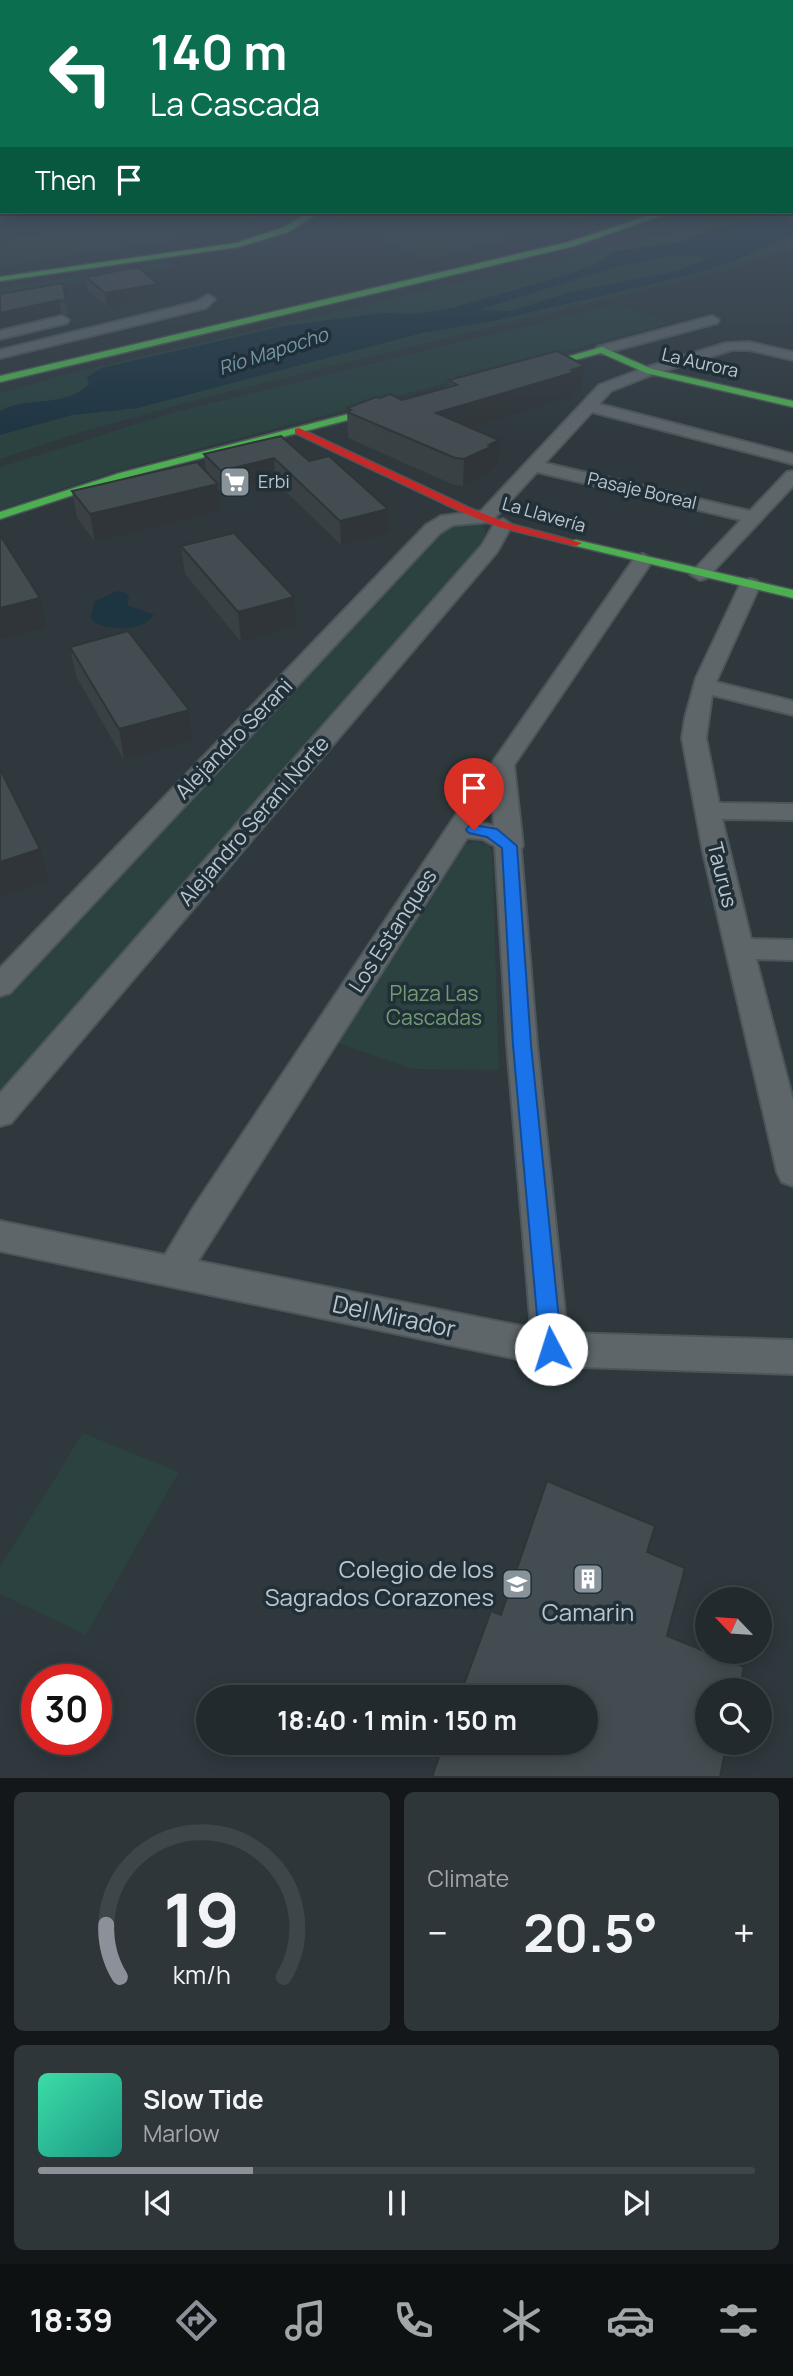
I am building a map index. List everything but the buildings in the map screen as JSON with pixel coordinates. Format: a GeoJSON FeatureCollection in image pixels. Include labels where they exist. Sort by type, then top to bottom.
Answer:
{"type":"FeatureCollection","features":[{"type":"Feature","properties":{"kind":"main road"},"geometry":{"type":"LineString","coordinates":[[0,369],[391,277]]}},
{"type":"Feature","properties":{"kind":"main road"},"geometry":{"type":"LineString","coordinates":[[0,379],[432,277]]}},
{"type":"Feature","properties":{"kind":"main road"},"geometry":{"type":"LineString","coordinates":[[500,377],[602,350]]}},
{"type":"Feature","properties":{"kind":"main road","name":"La Aurora"},"geometry":{"type":"LineString","coordinates":[[602,350],[649,371],[793,404]]}},
{"type":"Feature","properties":{"kind":"main road"},"geometry":{"type":"LineString","coordinates":[[0,516],[103,481],[410,401]]}},
{"type":"Feature","properties":{"kind":"main road","name":"La Llavería"},"geometry":{"type":"LineString","coordinates":[[299,431],[489,519],[643,561],[793,594]]}},
{"type":"Feature","properties":{"kind":"main road"},"geometry":{"type":"LineString","coordinates":[[439,523],[446,511],[440,498]]}},
{"type":"Feature","properties":{"kind":"street"},"geometry":{"type":"LineString","coordinates":[[0,353],[201,305],[208,299],[166,298]]}},
{"type":"Feature","properties":{"kind":"street"},"geometry":{"type":"LineString","coordinates":[[0,335],[76,317]]}},
{"type":"Feature","properties":{"kind":"street"},"geometry":{"type":"LineString","coordinates":[[602,350],[712,320]]}},
{"type":"Feature","properties":{"kind":"street"},"geometry":{"type":"LineString","coordinates":[[439,523],[457,517],[489,519],[531,465],[611,385],[731,346],[749,346],[793,356]]}},
{"type":"Feature","properties":{"kind":"street"},"geometry":{"type":"LineString","coordinates":[[588,406],[793,459]]}},
{"type":"Feature","properties":{"kind":"street","name":"Pasaje Boreal"},"geometry":{"type":"LineString","coordinates":[[531,465],[754,517]]}},
{"type":"Feature","properties":{"kind":"street"},"geometry":{"type":"LineString","coordinates":[[700,573],[793,476]]}},
{"type":"Feature","properties":{"kind":"street","name":"Alejandro Serani Norte"},"geometry":{"type":"LineString","coordinates":[[0,1114],[490,548],[489,519]]}},
{"type":"Feature","properties":{"kind":"street","name":"Alejandro Serani"},"geometry":{"type":"LineString","coordinates":[[0,985],[439,523]]}},
{"type":"Feature","properties":{"kind":"street","name":"Los Estanques"},"geometry":{"type":"LineString","coordinates":[[174,1271],[205,1218],[458,831],[643,561]]}},
{"type":"Feature","properties":{"kind":"street","name":"Taurus"},"geometry":{"type":"LineString","coordinates":[[750,585],[704,686],[694,720],[694,738],[707,811],[740,949],[788,1122],[793,1172]]}},
{"type":"Feature","properties":{"kind":"street"},"geometry":{"type":"LineString","coordinates":[[704,686],[793,708]]}},
{"type":"Feature","properties":{"kind":"street"},"geometry":{"type":"LineString","coordinates":[[502,765],[510,846],[522,1045],[551,1349]]}},
{"type":"Feature","properties":{"kind":"street"},"geometry":{"type":"LineString","coordinates":[[707,811],[793,813]]}},
{"type":"Feature","properties":{"kind":"street"},"geometry":{"type":"LineString","coordinates":[[458,831],[491,833],[510,846]]}},
{"type":"Feature","properties":{"kind":"street"},"geometry":{"type":"LineString","coordinates":[[740,949],[793,950]]}},
{"type":"Feature","properties":{"kind":"street","name":"Del Mirador"},"geometry":{"type":"LineString","coordinates":[[0,1236],[551,1349],[793,1357]]}},
{"type":"Feature","properties":{"kind":"green space"},"geometry":{"type":"Polygon","coordinates":[[[71,277],[111,277],[0,294],[0,288],[71,277]]]}},
{"type":"Feature","properties":{"kind":"green space"},"geometry":{"type":"Polygon","coordinates":[[[484,277],[695,277],[218,394],[75,434],[0,459],[0,393],[75,372],[484,277]]]}},
{"type":"Feature","properties":{"kind":"green space"},"geometry":{"type":"Polygon","coordinates":[[[618,304],[671,323],[116,471],[0,510],[0,467],[175,412],[618,304]]]}},
{"type":"Feature","properties":{"kind":"green space"},"geometry":{"type":"Polygon","coordinates":[[[451,521],[479,521],[486,532],[471,562],[0,1109],[0,994],[451,521]]]}},
{"type":"Feature","properties":{"kind":"green space","name":"Plaza Las Cascadas"},"geometry":{"type":"Polygon","coordinates":[[[476,841],[489,845],[492,853],[499,1070],[412,1069],[335,1042],[461,846],[476,841]]]}},
{"type":"Feature","properties":{"kind":"green space"},"geometry":{"type":"Polygon","coordinates":[[[83,1433],[179,1472],[86,1635],[0,1594],[0,1567],[83,1433]]]}},
{"type":"Feature","properties":{"kind":"water","name":"Río Mapocho"},"geometry":{"type":"Polygon","coordinates":[[[559,277],[584,277],[478,310],[511,311],[571,292],[647,277],[681,277],[493,321],[422,333],[138,408],[72,415],[0,435],[0,411],[11,406],[69,397],[89,384],[87,377],[102,368],[284,326],[383,313],[417,314],[456,307],[559,277]]]}},
{"type":"Feature","properties":{"kind":"water"},"geometry":{"type":"Polygon","coordinates":[[[117,591],[126,593],[129,597],[127,605],[154,615],[134,627],[110,627],[95,623],[91,617],[94,602],[117,591]]]}},
{"type":"Feature","properties":{"kind":"traffic: fast"},"geometry":{"type":"LineString","coordinates":[[0,279],[14,277]]}},
{"type":"Feature","properties":{"kind":"traffic: fast"},"geometry":{"type":"LineString","coordinates":[[0,379],[432,277]]}},
{"type":"Feature","properties":{"kind":"traffic: fast"},"geometry":{"type":"LineString","coordinates":[[522,371],[602,350],[649,371],[793,404]]}},
{"type":"Feature","properties":{"kind":"traffic: fast"},"geometry":{"type":"LineString","coordinates":[[0,516],[124,475],[395,405]]}},
{"type":"Feature","properties":{"kind":"traffic: fast"},"geometry":{"type":"LineString","coordinates":[[576,543],[793,594]]}},
{"type":"Feature","properties":{"kind":"traffic: jam"},"geometry":{"type":"LineString","coordinates":[[299,431],[468,511],[503,525],[576,543]]}},
{"type":"Feature","properties":{"kind":"place","name":"Erbi"},"geometry":{"type":"Point","coordinates":[235,482]}},
{"type":"Feature","properties":{"kind":"place","name":"Camarin"},"geometry":{"type":"Point","coordinates":[588,1579]}},
{"type":"Feature","properties":{"kind":"place","name":"Colegio de los Sagrados Corazones"},"geometry":{"type":"Point","coordinates":[517,1584]}},
{"type":"Feature","properties":{"kind":"route"},"geometry":{"type":"LineString","coordinates":[[474,830],[499,836],[510,846],[522,1045],[551,1349]]}}]}
